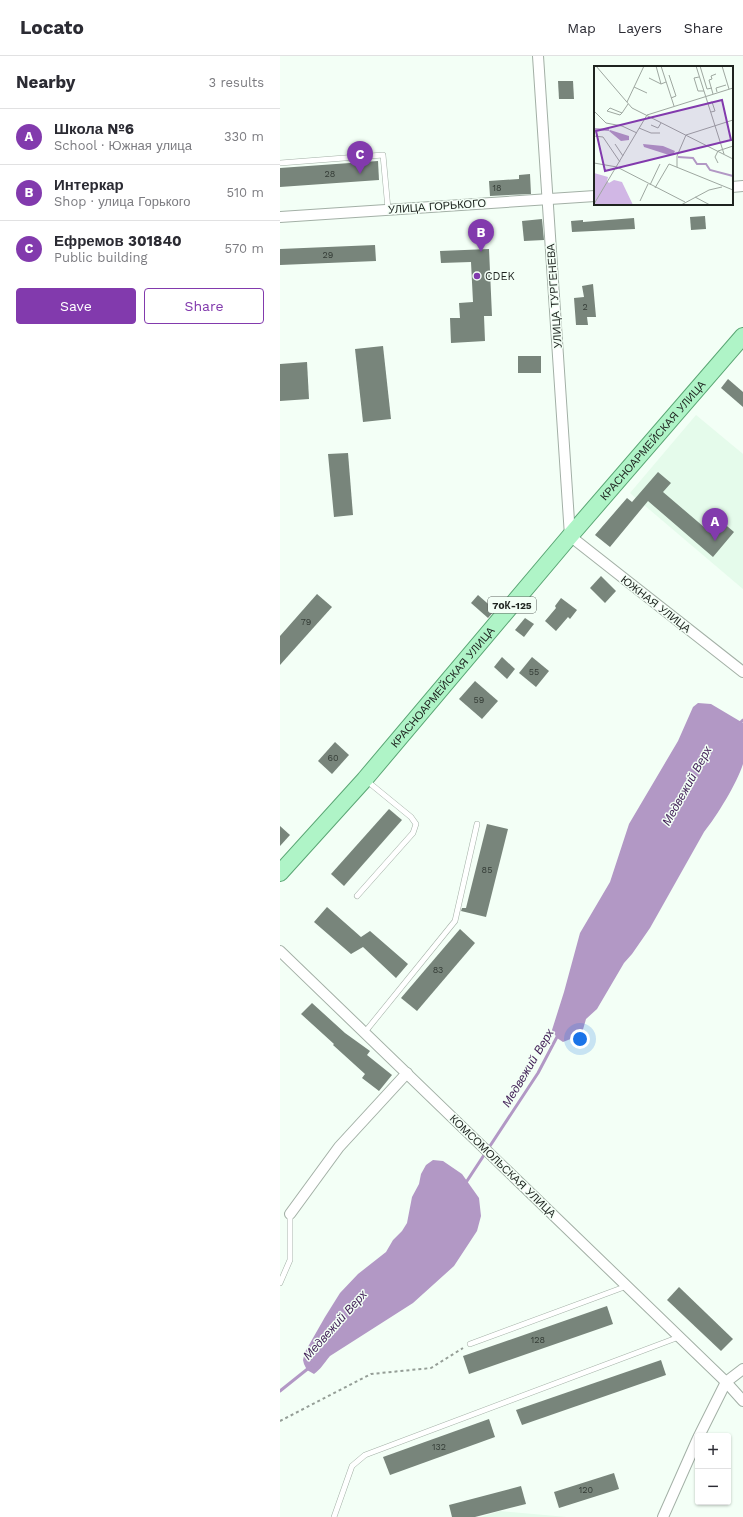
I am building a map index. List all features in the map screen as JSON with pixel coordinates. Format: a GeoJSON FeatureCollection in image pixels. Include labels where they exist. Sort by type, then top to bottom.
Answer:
{"type":"FeatureCollection","features":[{"type":"Feature","properties":{"kind":"main road","name":"КРАСНОАРМЕЙСКАЯ УЛИЦА"},"geometry":{"type":"LineString","coordinates":[[280,873],[364,778],[743,336]]}},
{"type":"Feature","properties":{"kind":"street","name":"УЛИЦА ТУРГЕНЕВА"},"geometry":{"type":"LineString","coordinates":[[538,56],[570,536]]}},
{"type":"Feature","properties":{"kind":"street"},"geometry":{"type":"LineString","coordinates":[[733,187],[743,186]]}},
{"type":"Feature","properties":{"kind":"street","name":"УЛИЦА ГОРЬКОГО"},"geometry":{"type":"LineString","coordinates":[[280,217],[594,196]]}},
{"type":"Feature","properties":{"kind":"street","name":"ЮЖНАЯ УЛИЦА"},"geometry":{"type":"LineString","coordinates":[[570,536],[743,672]]}},
{"type":"Feature","properties":{"kind":"street","name":"КОМСОМОЛЬСКАЯ УЛИЦА"},"geometry":{"type":"LineString","coordinates":[[280,951],[680,1337],[726,1382],[743,1401]]}},
{"type":"Feature","properties":{"kind":"street"},"geometry":{"type":"LineString","coordinates":[[290,1214],[339,1147],[407,1073]]}},
{"type":"Feature","properties":{"kind":"street"},"geometry":{"type":"LineString","coordinates":[[700,1433],[726,1382],[743,1369]]}},
{"type":"Feature","properties":{"kind":"street"},"geometry":{"type":"LineString","coordinates":[[663,1517],[695,1444]]}},
{"type":"Feature","properties":{"kind":"lane"},"geometry":{"type":"LineString","coordinates":[[280,163],[383,154],[388,209]]}},
{"type":"Feature","properties":{"kind":"lane"},"geometry":{"type":"LineString","coordinates":[[357,896],[413,833],[416,824],[364,778]]}},
{"type":"Feature","properties":{"kind":"lane"},"geometry":{"type":"LineString","coordinates":[[365,1032],[455,921],[477,824]]}},
{"type":"Feature","properties":{"kind":"lane"},"geometry":{"type":"LineString","coordinates":[[280,1283],[290,1260],[290,1214]]}},
{"type":"Feature","properties":{"kind":"lane"},"geometry":{"type":"LineString","coordinates":[[470,1344],[627,1286]]}},
{"type":"Feature","properties":{"kind":"lane"},"geometry":{"type":"LineString","coordinates":[[334,1517],[352,1466],[365,1455],[680,1337]]}},
{"type":"Feature","properties":{"kind":"path"},"geometry":{"type":"LineString","coordinates":[[280,1421],[371,1374],[432,1368],[470,1344]]}},
{"type":"Feature","properties":{"kind":"shaded area"},"geometry":{"type":"Polygon","coordinates":[[[696,415],[743,454],[743,589],[630,493],[696,415]]]}},
{"type":"Feature","properties":{"kind":"shaded area"},"geometry":{"type":"Polygon","coordinates":[[[500,1511],[567,1517],[481,1517],[500,1511]]]}},
{"type":"Feature","properties":{"kind":"water"},"geometry":{"type":"Polygon","coordinates":[[[698,703],[711,704],[743,723],[743,764],[740,772],[726,799],[704,832],[650,928],[624,963],[597,1009],[586,1019],[582,1033],[563,1042],[557,1038],[552,1030],[580,933],[610,882],[629,824],[678,741],[693,707],[698,703]]]}},
{"type":"Feature","properties":{"kind":"water"},"geometry":{"type":"Polygon","coordinates":[[[433,1160],[443,1161],[462,1174],[479,1198],[481,1216],[477,1231],[454,1266],[413,1303],[330,1356],[314,1374],[307,1370],[303,1360],[305,1352],[325,1317],[340,1293],[358,1274],[386,1252],[393,1240],[402,1231],[407,1223],[412,1197],[419,1184],[421,1174],[426,1165],[433,1160]]]}},
{"type":"Feature","properties":{"kind":"building"},"geometry":{"type":"Polygon","coordinates":[[[558,81],[573,81],[574,99],[559,99],[558,81]]]}},
{"type":"Feature","properties":{"kind":"building"},"geometry":{"type":"Polygon","coordinates":[[[378,161],[379,180],[280,187],[280,168],[378,161]]]}},
{"type":"Feature","properties":{"kind":"building"},"geometry":{"type":"Polygon","coordinates":[[[530,174],[531,194],[490,196],[489,181],[519,179],[519,175],[530,174]]]}},
{"type":"Feature","properties":{"kind":"building"},"geometry":{"type":"Polygon","coordinates":[[[705,216],[706,229],[691,230],[690,217],[705,216]]]}},
{"type":"Feature","properties":{"kind":"building"},"geometry":{"type":"Polygon","coordinates":[[[634,218],[635,229],[572,232],[571,221],[583,220],[583,222],[634,218]]]}},
{"type":"Feature","properties":{"kind":"building"},"geometry":{"type":"Polygon","coordinates":[[[542,219],[544,240],[524,241],[522,221],[542,219]]]}},
{"type":"Feature","properties":{"kind":"building"},"geometry":{"type":"Polygon","coordinates":[[[375,245],[376,261],[280,265],[280,249],[375,245]]]}},
{"type":"Feature","properties":{"kind":"building"},"geometry":{"type":"Polygon","coordinates":[[[489,249],[492,316],[484,316],[485,341],[451,343],[450,318],[460,318],[459,303],[473,302],[471,262],[441,263],[440,251],[489,249]]]}},
{"type":"Feature","properties":{"kind":"building"},"geometry":{"type":"Polygon","coordinates":[[[593,284],[596,317],[587,317],[588,325],[576,325],[574,298],[584,297],[582,286],[593,284]]]}},
{"type":"Feature","properties":{"kind":"building"},"geometry":{"type":"Polygon","coordinates":[[[383,346],[391,419],[363,422],[355,349],[383,346]]]}},
{"type":"Feature","properties":{"kind":"building"},"geometry":{"type":"Polygon","coordinates":[[[518,356],[541,356],[541,373],[518,373],[518,356]]]}},
{"type":"Feature","properties":{"kind":"building"},"geometry":{"type":"Polygon","coordinates":[[[307,362],[309,399],[280,401],[280,364],[307,362]]]}},
{"type":"Feature","properties":{"kind":"building"},"geometry":{"type":"Polygon","coordinates":[[[728,379],[743,392],[743,407],[721,388],[728,379]]]}},
{"type":"Feature","properties":{"kind":"building"},"geometry":{"type":"Polygon","coordinates":[[[348,453],[353,515],[334,517],[328,454],[348,453]]]}},
{"type":"Feature","properties":{"kind":"building"},"geometry":{"type":"Polygon","coordinates":[[[658,472],[671,483],[663,492],[711,533],[721,521],[734,532],[713,557],[648,501],[610,547],[595,535],[627,498],[632,502],[658,472]]]}},
{"type":"Feature","properties":{"kind":"building"},"geometry":{"type":"Polygon","coordinates":[[[601,576],[616,591],[605,603],[590,588],[601,576]]]}},
{"type":"Feature","properties":{"kind":"building"},"geometry":{"type":"Polygon","coordinates":[[[317,594],[332,607],[280,665],[280,636],[317,594]]]}},
{"type":"Feature","properties":{"kind":"building"},"geometry":{"type":"Polygon","coordinates":[[[478,595],[495,610],[488,618],[471,603],[478,595]]]}},
{"type":"Feature","properties":{"kind":"building"},"geometry":{"type":"Polygon","coordinates":[[[561,598],[577,610],[570,619],[568,617],[556,631],[545,621],[556,608],[555,606],[561,598]]]}},
{"type":"Feature","properties":{"kind":"building"},"geometry":{"type":"Polygon","coordinates":[[[525,618],[534,624],[524,637],[515,630],[525,618]]]}},
{"type":"Feature","properties":{"kind":"building"},"geometry":{"type":"Polygon","coordinates":[[[502,657],[515,669],[507,679],[494,667],[502,657]]]}},
{"type":"Feature","properties":{"kind":"building"},"geometry":{"type":"Polygon","coordinates":[[[532,657],[549,671],[536,687],[519,673],[532,657]]]}},
{"type":"Feature","properties":{"kind":"building"},"geometry":{"type":"Polygon","coordinates":[[[475,681],[498,701],[482,719],[459,699],[475,681]]]}},
{"type":"Feature","properties":{"kind":"building"},"geometry":{"type":"Polygon","coordinates":[[[335,742],[349,755],[332,774],[318,761],[335,742]]]}},
{"type":"Feature","properties":{"kind":"building"},"geometry":{"type":"Polygon","coordinates":[[[389,809],[402,820],[344,886],[331,874],[389,809]]]}},
{"type":"Feature","properties":{"kind":"building"},"geometry":{"type":"Polygon","coordinates":[[[487,824],[508,829],[486,917],[461,911],[462,908],[466,908],[487,824]]]}},
{"type":"Feature","properties":{"kind":"building"},"geometry":{"type":"Polygon","coordinates":[[[280,826],[290,835],[280,846],[280,826]]]}},
{"type":"Feature","properties":{"kind":"building"},"geometry":{"type":"Polygon","coordinates":[[[327,907],[361,937],[370,931],[408,964],[396,978],[363,947],[351,954],[314,922],[327,907]]]}},
{"type":"Feature","properties":{"kind":"building"},"geometry":{"type":"Polygon","coordinates":[[[460,929],[475,943],[417,1011],[401,998],[460,929]]]}},
{"type":"Feature","properties":{"kind":"building"},"geometry":{"type":"Polygon","coordinates":[[[312,1003],[345,1033],[370,1051],[367,1055],[392,1075],[379,1091],[362,1078],[365,1074],[301,1014],[312,1003]]]}},
{"type":"Feature","properties":{"kind":"building"},"geometry":{"type":"Polygon","coordinates":[[[679,1287],[733,1339],[721,1351],[667,1300],[679,1287]]]}},
{"type":"Feature","properties":{"kind":"building"},"geometry":{"type":"Polygon","coordinates":[[[607,1306],[613,1324],[469,1374],[463,1356],[607,1306]]]}},
{"type":"Feature","properties":{"kind":"building"},"geometry":{"type":"Polygon","coordinates":[[[661,1360],[666,1375],[522,1425],[516,1410],[661,1360]]]}},
{"type":"Feature","properties":{"kind":"building"},"geometry":{"type":"Polygon","coordinates":[[[489,1419],[495,1437],[390,1475],[383,1457],[489,1419]]]}},
{"type":"Feature","properties":{"kind":"building"},"geometry":{"type":"Polygon","coordinates":[[[614,1473],[619,1489],[559,1508],[554,1492],[614,1473]]]}},
{"type":"Feature","properties":{"kind":"building"},"geometry":{"type":"Polygon","coordinates":[[[521,1486],[526,1504],[475,1517],[452,1517],[449,1505],[521,1486]]]}},
{"type":"Feature","properties":{"kind":"waterway","name":"Медвежий Верх"},"geometry":{"type":"LineString","coordinates":[[738,725],[743,720]]}},
{"type":"Feature","properties":{"kind":"waterway","name":"Медвежий Верх"},"geometry":{"type":"LineString","coordinates":[[465,1184],[538,1073],[558,1035]]}},
{"type":"Feature","properties":{"kind":"waterway","name":"Медвежий Верх"},"geometry":{"type":"LineString","coordinates":[[280,1391],[310,1367]]}},
{"type":"Feature","properties":{"kind":"place","name":"Ефремов 301840"},"geometry":{"type":"Point","coordinates":[360,174]}},
{"type":"Feature","properties":{"kind":"place","name":"Интеркар"},"geometry":{"type":"Point","coordinates":[481,252]}},
{"type":"Feature","properties":{"kind":"place","name":"CDEK"},"geometry":{"type":"Point","coordinates":[477,276]}},
{"type":"Feature","properties":{"kind":"place","name":"Школа №6"},"geometry":{"type":"Point","coordinates":[715,541]}}]}
